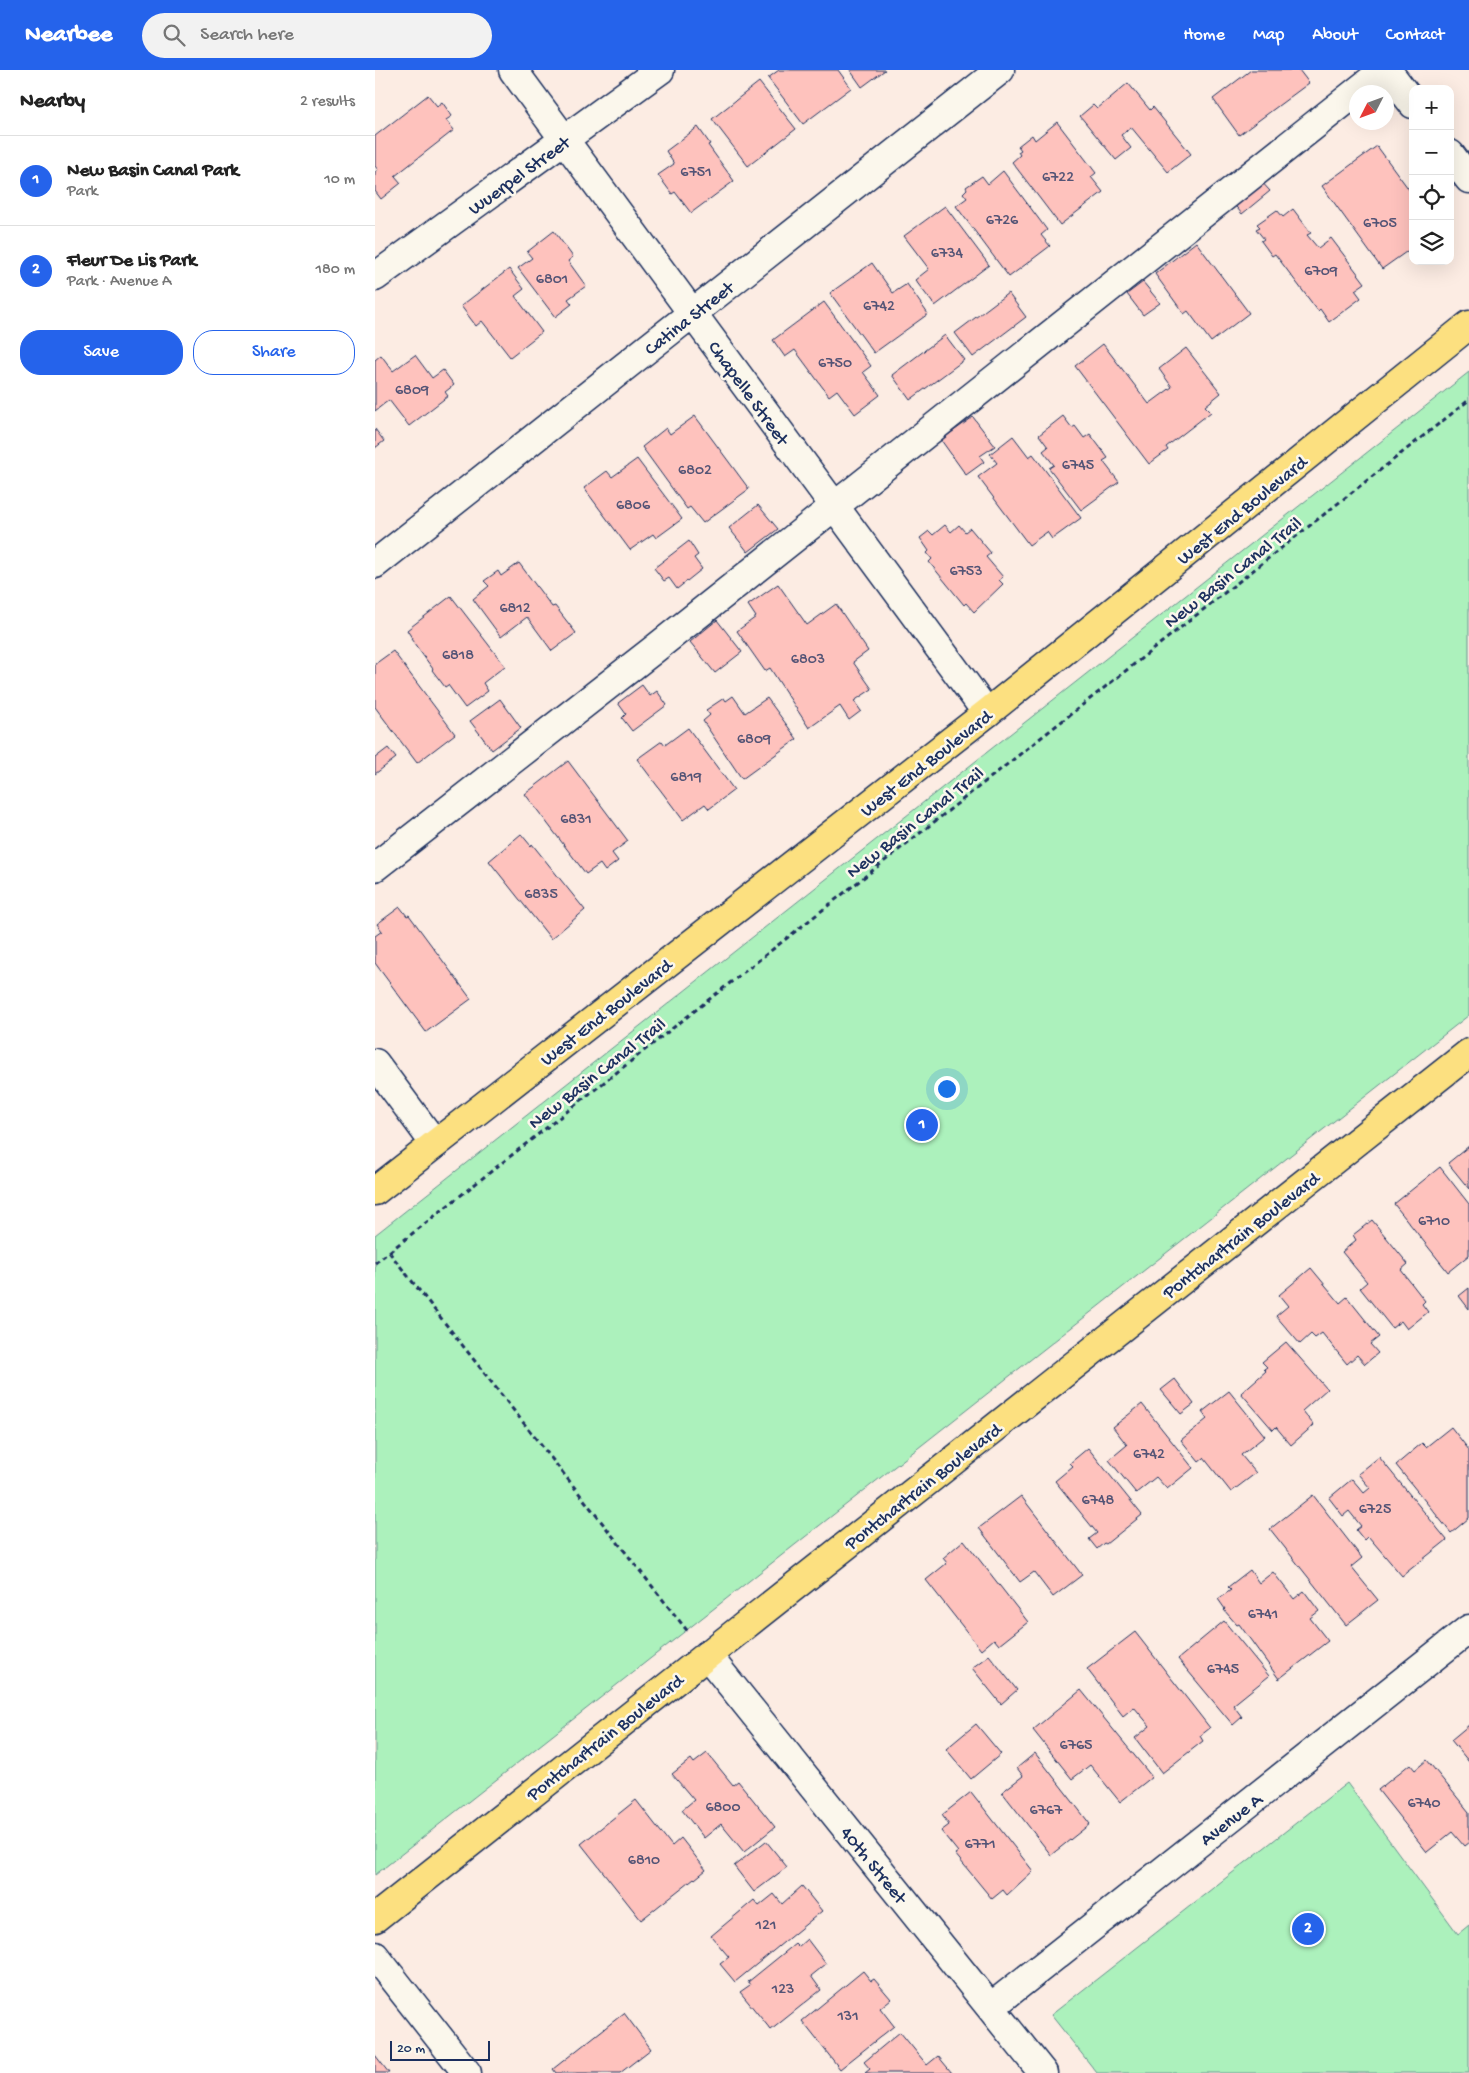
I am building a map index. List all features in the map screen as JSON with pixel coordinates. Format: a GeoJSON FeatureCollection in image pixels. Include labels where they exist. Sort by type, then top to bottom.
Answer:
{"type":"FeatureCollection","features":[{"type":"Feature","properties":{"kind":"main road","name":"West End Boulevard"},"geometry":{"type":"LineString","coordinates":[[375,1191],[987,713],[1469,325]]}},
{"type":"Feature","properties":{"kind":"main road","name":"Pontchartrain Boulevard"},"geometry":{"type":"LineString","coordinates":[[375,1918],[1469,1053]]}},
{"type":"Feature","properties":{"kind":"street","name":"Chapelle Street"},"geometry":{"type":"LineString","coordinates":[[513,70],[987,713]]}},
{"type":"Feature","properties":{"kind":"street","name":"Wuerpel Street"},"geometry":{"type":"LineString","coordinates":[[375,277],[660,70]]}},
{"type":"Feature","properties":{"kind":"street","name":"Catina Street"},"geometry":{"type":"LineString","coordinates":[[375,564],[1000,70]]}},
{"type":"Feature","properties":{"kind":"street"},"geometry":{"type":"LineString","coordinates":[[375,867],[835,507],[1386,70],[1409,99]]}},
{"type":"Feature","properties":{"kind":"street"},"geometry":{"type":"LineString","coordinates":[[1454,159],[1469,179]]}},
{"type":"Feature","properties":{"kind":"street"},"geometry":{"type":"LineString","coordinates":[[375,1063],[435,1144]]}},
{"type":"Feature","properties":{"kind":"street","name":"Avenue A"},"geometry":{"type":"LineString","coordinates":[[991,2007],[1469,1629]]}},
{"type":"Feature","properties":{"kind":"street","name":"40th Street"},"geometry":{"type":"LineString","coordinates":[[707,1655],[1043,2073]]}},
{"type":"Feature","properties":{"kind":"street"},"geometry":{"type":"LineString","coordinates":[[375,1956],[467,2073]]}},
{"type":"Feature","properties":{"kind":"path","name":"New Basin Canal Trail"},"geometry":{"type":"LineString","coordinates":[[375,1263],[1469,400]]}},
{"type":"Feature","properties":{"kind":"path"},"geometry":{"type":"LineString","coordinates":[[389,1252],[707,1655]]}},
{"type":"Feature","properties":{"kind":"green space"},"geometry":{"type":"Polygon","coordinates":[[[1469,372],[1469,1015],[375,1875],[375,1235],[1469,372]]]}},
{"type":"Feature","properties":{"kind":"green space"},"geometry":{"type":"Polygon","coordinates":[[[1347,1783],[1458,1934],[1469,1925],[1469,2073],[1097,2073],[1051,2015],[1347,1783]]]}},
{"type":"Feature","properties":{"kind":"building"},"geometry":{"type":"Polygon","coordinates":[[[779,70],[838,70],[851,88],[803,124],[768,78],[779,70]]]}},
{"type":"Feature","properties":{"kind":"building"},"geometry":{"type":"Polygon","coordinates":[[[850,70],[885,70],[862,87],[850,70]]]}},
{"type":"Feature","properties":{"kind":"building"},"geometry":{"type":"Polygon","coordinates":[[[1251,70],[1299,70],[1309,83],[1239,135],[1213,99],[1251,70]]]}},
{"type":"Feature","properties":{"kind":"building"},"geometry":{"type":"Polygon","coordinates":[[[759,82],[796,129],[748,166],[712,119],[759,82]]]}},
{"type":"Feature","properties":{"kind":"building"},"geometry":{"type":"Polygon","coordinates":[[[1128,83],[1150,110],[1153,107],[1191,154],[1168,172],[1131,127],[1121,135],[1131,148],[1116,160],[1080,116],[1093,105],[1097,109],[1128,83]]]}},
{"type":"Feature","properties":{"kind":"building"},"geometry":{"type":"Polygon","coordinates":[[[428,95],[437,106],[442,102],[452,116],[446,120],[454,130],[395,176],[401,183],[381,199],[375,191],[375,172],[378,170],[375,166],[375,136],[428,95]]]}},
{"type":"Feature","properties":{"kind":"building"},"geometry":{"type":"Polygon","coordinates":[[[1057,122],[1096,173],[1091,177],[1103,192],[1060,225],[1012,162],[1020,155],[1018,152],[1021,150],[1018,146],[1032,135],[1035,140],[1057,122]]]}},
{"type":"Feature","properties":{"kind":"building"},"geometry":{"type":"Polygon","coordinates":[[[698,127],[710,144],[708,145],[734,181],[691,213],[675,192],[672,194],[658,175],[674,164],[666,151],[698,127]]]}},
{"type":"Feature","properties":{"kind":"building"},"geometry":{"type":"Polygon","coordinates":[[[1377,146],[1409,190],[1409,250],[1382,269],[1322,186],[1377,146]]]}},
{"type":"Feature","properties":{"kind":"building"},"geometry":{"type":"Polygon","coordinates":[[[1003,171],[1047,230],[1041,235],[1050,246],[1009,277],[956,206],[967,198],[963,193],[967,189],[966,187],[982,176],[988,184],[1003,171]]]}},
{"type":"Feature","properties":{"kind":"building"},"geometry":{"type":"Polygon","coordinates":[[[1259,179],[1270,191],[1242,214],[1232,202],[1259,179]]]}},
{"type":"Feature","properties":{"kind":"building"},"geometry":{"type":"Polygon","coordinates":[[[945,206],[989,265],[935,306],[915,280],[929,269],[904,236],[945,206]]]}},
{"type":"Feature","properties":{"kind":"building"},"geometry":{"type":"Polygon","coordinates":[[[1293,209],[1311,233],[1307,235],[1318,248],[1331,238],[1365,283],[1355,290],[1361,298],[1329,322],[1320,309],[1318,311],[1275,254],[1272,256],[1261,241],[1264,239],[1256,229],[1260,227],[1257,224],[1277,210],[1283,217],[1293,209]]]}},
{"type":"Feature","properties":{"kind":"building"},"geometry":{"type":"Polygon","coordinates":[[[554,231],[573,257],[568,261],[586,286],[568,299],[572,304],[555,317],[518,268],[532,258],[527,252],[554,231]]]}},
{"type":"Feature","properties":{"kind":"building"},"geometry":{"type":"Polygon","coordinates":[[[1196,242],[1249,313],[1211,342],[1188,311],[1184,314],[1155,274],[1196,242]]]}},
{"type":"Feature","properties":{"kind":"building"},"geometry":{"type":"Polygon","coordinates":[[[872,263],[893,293],[907,284],[928,314],[874,353],[830,293],[872,263]]]}},
{"type":"Feature","properties":{"kind":"building"},"geometry":{"type":"Polygon","coordinates":[[[509,269],[524,289],[515,296],[542,332],[510,357],[482,321],[476,326],[461,306],[509,269]]]}},
{"type":"Feature","properties":{"kind":"building"},"geometry":{"type":"Polygon","coordinates":[[[1143,282],[1160,303],[1143,315],[1127,294],[1143,282]]]}},
{"type":"Feature","properties":{"kind":"building"},"geometry":{"type":"Polygon","coordinates":[[[1008,293],[1026,317],[973,357],[955,333],[1008,293]]]}},
{"type":"Feature","properties":{"kind":"building"},"geometry":{"type":"Polygon","coordinates":[[[824,302],[871,366],[863,372],[880,395],[855,414],[837,390],[829,396],[795,350],[785,357],[773,340],[824,302]]]}},
{"type":"Feature","properties":{"kind":"building"},"geometry":{"type":"Polygon","coordinates":[[[945,335],[964,360],[910,400],[892,375],[945,335]]]}},
{"type":"Feature","properties":{"kind":"building"},"geometry":{"type":"Polygon","coordinates":[[[1103,344],[1149,404],[1172,387],[1159,369],[1186,348],[1221,393],[1205,406],[1211,412],[1166,447],[1168,450],[1149,464],[1075,366],[1103,344]]]}},
{"type":"Feature","properties":{"kind":"building"},"geometry":{"type":"Polygon","coordinates":[[[381,355],[393,371],[415,355],[432,378],[443,370],[454,385],[445,392],[448,396],[409,426],[389,400],[375,411],[375,360],[381,355]]]}},
{"type":"Feature","properties":{"kind":"building"},"geometry":{"type":"Polygon","coordinates":[[[695,416],[749,489],[703,523],[690,507],[687,509],[642,447],[666,428],[670,434],[695,416]]]}},
{"type":"Feature","properties":{"kind":"building"},"geometry":{"type":"Polygon","coordinates":[[[1063,416],[1072,428],[1075,426],[1084,438],[1090,434],[1108,458],[1103,461],[1119,482],[1081,510],[1049,468],[1054,465],[1043,451],[1048,447],[1039,435],[1063,416]]]}},
{"type":"Feature","properties":{"kind":"building"},"geometry":{"type":"Polygon","coordinates":[[[973,417],[995,446],[980,456],[984,462],[966,475],[941,440],[973,417]]]}},
{"type":"Feature","properties":{"kind":"building"},"geometry":{"type":"Polygon","coordinates":[[[375,429],[384,441],[375,448],[375,429]]]}},
{"type":"Feature","properties":{"kind":"building"},"geometry":{"type":"Polygon","coordinates":[[[1013,436],[1029,457],[1033,454],[1081,518],[1052,539],[1047,532],[1029,545],[978,477],[997,463],[990,454],[1013,436]]]}},
{"type":"Feature","properties":{"kind":"building"},"geometry":{"type":"Polygon","coordinates":[[[637,459],[682,519],[656,538],[653,534],[630,550],[584,488],[607,471],[612,477],[637,459]]]}},
{"type":"Feature","properties":{"kind":"building"},"geometry":{"type":"Polygon","coordinates":[[[758,505],[778,529],[748,552],[729,528],[758,505]]]}},
{"type":"Feature","properties":{"kind":"building"},"geometry":{"type":"Polygon","coordinates":[[[945,525],[951,532],[959,525],[965,532],[970,528],[991,553],[986,557],[1003,577],[999,580],[1003,584],[974,612],[966,603],[964,605],[929,562],[932,559],[927,553],[929,551],[920,538],[929,531],[933,535],[945,525]]]}},
{"type":"Feature","properties":{"kind":"building"},"geometry":{"type":"Polygon","coordinates":[[[689,541],[698,555],[694,558],[702,569],[677,589],[669,578],[664,581],[654,568],[689,541]]]}},
{"type":"Feature","properties":{"kind":"building"},"geometry":{"type":"Polygon","coordinates":[[[519,563],[552,607],[555,606],[576,633],[552,651],[527,617],[501,637],[473,599],[489,586],[484,581],[498,571],[501,576],[519,563]]]}},
{"type":"Feature","properties":{"kind":"building"},"geometry":{"type":"Polygon","coordinates":[[[778,584],[807,625],[836,604],[868,651],[853,662],[872,689],[854,701],[861,711],[849,720],[840,706],[809,728],[770,668],[765,671],[737,631],[756,617],[748,605],[778,584]]]}},
{"type":"Feature","properties":{"kind":"building"},"geometry":{"type":"Polygon","coordinates":[[[451,596],[505,666],[483,683],[488,691],[465,708],[448,685],[445,687],[432,670],[407,630],[451,596]]]}},
{"type":"Feature","properties":{"kind":"building"},"geometry":{"type":"Polygon","coordinates":[[[717,620],[742,652],[715,673],[690,642],[717,620]]]}},
{"type":"Feature","properties":{"kind":"building"},"geometry":{"type":"Polygon","coordinates":[[[393,651],[455,734],[417,763],[375,707],[375,664],[393,651]]]}},
{"type":"Feature","properties":{"kind":"building"},"geometry":{"type":"Polygon","coordinates":[[[642,685],[650,696],[657,691],[667,705],[632,731],[622,718],[626,714],[618,703],[642,685]]]}},
{"type":"Feature","properties":{"kind":"building"},"geometry":{"type":"Polygon","coordinates":[[[733,696],[745,713],[767,698],[797,739],[742,779],[703,721],[710,715],[706,710],[724,698],[726,701],[733,696]]]}},
{"type":"Feature","properties":{"kind":"building"},"geometry":{"type":"Polygon","coordinates":[[[500,699],[521,728],[492,750],[470,721],[500,699]]]}},
{"type":"Feature","properties":{"kind":"building"},"geometry":{"type":"Polygon","coordinates":[[[688,728],[734,790],[709,809],[705,804],[683,820],[637,759],[662,741],[665,745],[688,728]]]}},
{"type":"Feature","properties":{"kind":"building"},"geometry":{"type":"Polygon","coordinates":[[[388,748],[396,758],[375,774],[375,758],[388,748]]]}},
{"type":"Feature","properties":{"kind":"building"},"geometry":{"type":"Polygon","coordinates":[[[568,761],[628,841],[612,853],[618,861],[605,871],[600,864],[586,874],[525,794],[568,761]]]}},
{"type":"Feature","properties":{"kind":"building"},"geometry":{"type":"Polygon","coordinates":[[[521,834],[531,846],[532,844],[585,910],[551,939],[489,861],[521,834]]]}},
{"type":"Feature","properties":{"kind":"building"},"geometry":{"type":"Polygon","coordinates":[[[400,907],[407,916],[409,915],[471,999],[426,1032],[375,963],[375,936],[382,931],[377,924],[400,907]]]}},
{"type":"Feature","properties":{"kind":"building"},"geometry":{"type":"Polygon","coordinates":[[[1469,1146],[1469,1189],[1448,1163],[1469,1146]]]}},
{"type":"Feature","properties":{"kind":"building"},"geometry":{"type":"Polygon","coordinates":[[[1440,1167],[1469,1204],[1469,1255],[1448,1272],[1394,1204],[1440,1167]]]}},
{"type":"Feature","properties":{"kind":"building"},"geometry":{"type":"Polygon","coordinates":[[[1372,1220],[1408,1264],[1401,1270],[1425,1301],[1422,1304],[1428,1312],[1407,1329],[1401,1321],[1392,1328],[1360,1288],[1367,1282],[1342,1252],[1356,1240],[1353,1235],[1372,1220]]]}},
{"type":"Feature","properties":{"kind":"building"},"geometry":{"type":"Polygon","coordinates":[[[1311,1268],[1340,1303],[1347,1297],[1379,1337],[1370,1344],[1378,1353],[1365,1364],[1357,1355],[1347,1364],[1322,1333],[1315,1338],[1311,1334],[1300,1344],[1276,1316],[1288,1306],[1279,1295],[1311,1268]]]}},
{"type":"Feature","properties":{"kind":"building"},"geometry":{"type":"Polygon","coordinates":[[[1469,1288],[1469,1309],[1459,1296],[1469,1288]]]}},
{"type":"Feature","properties":{"kind":"building"},"geometry":{"type":"Polygon","coordinates":[[[1286,1342],[1327,1389],[1302,1411],[1314,1425],[1291,1445],[1276,1427],[1273,1430],[1241,1393],[1266,1371],[1264,1369],[1267,1367],[1262,1362],[1286,1342]]]}},
{"type":"Feature","properties":{"kind":"building"},"geometry":{"type":"Polygon","coordinates":[[[1175,1379],[1194,1404],[1181,1414],[1161,1390],[1175,1379]]]}},
{"type":"Feature","properties":{"kind":"building"},"geometry":{"type":"Polygon","coordinates":[[[1229,1391],[1265,1436],[1241,1455],[1256,1473],[1231,1492],[1204,1458],[1199,1462],[1181,1440],[1207,1419],[1202,1412],[1229,1391]]]}},
{"type":"Feature","properties":{"kind":"building"},"geometry":{"type":"Polygon","coordinates":[[[1142,1404],[1193,1468],[1167,1489],[1156,1477],[1136,1493],[1109,1460],[1127,1445],[1113,1427],[1142,1404]]]}},
{"type":"Feature","properties":{"kind":"building"},"geometry":{"type":"Polygon","coordinates":[[[1451,1427],[1469,1450],[1469,1518],[1451,1533],[1396,1465],[1422,1443],[1426,1447],[1451,1427]]]}},
{"type":"Feature","properties":{"kind":"building"},"geometry":{"type":"Polygon","coordinates":[[[1088,1448],[1142,1515],[1097,1549],[1089,1539],[1097,1533],[1055,1481],[1073,1466],[1070,1463],[1088,1448]]]}},
{"type":"Feature","properties":{"kind":"building"},"geometry":{"type":"Polygon","coordinates":[[[1379,1457],[1447,1540],[1402,1576],[1368,1536],[1364,1540],[1356,1530],[1361,1526],[1349,1511],[1343,1516],[1329,1498],[1352,1479],[1364,1493],[1370,1488],[1358,1474],[1379,1457]]]}},
{"type":"Feature","properties":{"kind":"building"},"geometry":{"type":"Polygon","coordinates":[[[1313,1495],[1362,1558],[1351,1567],[1378,1600],[1346,1625],[1270,1529],[1313,1495]]]}},
{"type":"Feature","properties":{"kind":"building"},"geometry":{"type":"Polygon","coordinates":[[[1021,1496],[1082,1575],[1053,1597],[1034,1572],[1020,1582],[979,1528],[1021,1496]]]}},
{"type":"Feature","properties":{"kind":"building"},"geometry":{"type":"Polygon","coordinates":[[[964,1540],[1028,1622],[999,1645],[994,1639],[981,1650],[926,1580],[947,1563],[943,1558],[964,1540]]]}},
{"type":"Feature","properties":{"kind":"building"},"geometry":{"type":"Polygon","coordinates":[[[1250,1570],[1259,1583],[1273,1572],[1294,1599],[1304,1591],[1319,1611],[1310,1618],[1328,1641],[1279,1679],[1239,1624],[1237,1625],[1224,1610],[1218,1599],[1231,1590],[1228,1587],[1250,1570]]]}},
{"type":"Feature","properties":{"kind":"building"},"geometry":{"type":"Polygon","coordinates":[[[1224,1621],[1269,1676],[1233,1705],[1242,1717],[1233,1725],[1178,1659],[1224,1621]]]}},
{"type":"Feature","properties":{"kind":"building"},"geometry":{"type":"Polygon","coordinates":[[[1135,1632],[1210,1728],[1200,1736],[1203,1741],[1162,1773],[1135,1738],[1150,1726],[1134,1707],[1123,1716],[1087,1669],[1135,1632]]]}},
{"type":"Feature","properties":{"kind":"building"},"geometry":{"type":"Polygon","coordinates":[[[989,1655],[1017,1690],[1001,1704],[972,1668],[989,1655]]]}},
{"type":"Feature","properties":{"kind":"building"},"geometry":{"type":"Polygon","coordinates":[[[1081,1690],[1152,1777],[1120,1802],[1090,1765],[1072,1779],[1033,1730],[1081,1690]]]}},
{"type":"Feature","properties":{"kind":"building"},"geometry":{"type":"Polygon","coordinates":[[[976,1724],[1001,1754],[971,1779],[946,1749],[976,1724]]]}},
{"type":"Feature","properties":{"kind":"building"},"geometry":{"type":"Polygon","coordinates":[[[1469,1725],[1469,1762],[1451,1740],[1469,1725]]]}},
{"type":"Feature","properties":{"kind":"building"},"geometry":{"type":"Polygon","coordinates":[[[707,1753],[733,1785],[738,1781],[775,1827],[744,1852],[721,1824],[704,1838],[682,1810],[694,1800],[672,1774],[691,1759],[694,1763],[707,1753]]]}},
{"type":"Feature","properties":{"kind":"building"},"geometry":{"type":"Polygon","coordinates":[[[1035,1753],[1090,1824],[1051,1855],[1002,1792],[1023,1776],[1017,1768],[1035,1753]]]}},
{"type":"Feature","properties":{"kind":"building"},"geometry":{"type":"Polygon","coordinates":[[[1427,1760],[1469,1812],[1469,1842],[1464,1846],[1452,1832],[1427,1852],[1378,1790],[1410,1764],[1415,1770],[1427,1760]]]}},
{"type":"Feature","properties":{"kind":"building"},"geometry":{"type":"Polygon","coordinates":[[[971,1792],[1033,1871],[1007,1895],[1003,1890],[992,1899],[955,1854],[958,1852],[941,1831],[949,1825],[942,1815],[971,1792]]]}},
{"type":"Feature","properties":{"kind":"building"},"geometry":{"type":"Polygon","coordinates":[[[636,1800],[672,1846],[681,1838],[706,1870],[641,1920],[581,1844],[636,1800]]]}},
{"type":"Feature","properties":{"kind":"building"},"geometry":{"type":"Polygon","coordinates":[[[766,1841],[787,1867],[754,1892],[734,1866],[766,1841]]]}},
{"type":"Feature","properties":{"kind":"building"},"geometry":{"type":"Polygon","coordinates":[[[802,1886],[822,1911],[735,1982],[720,1964],[729,1957],[711,1936],[754,1900],[759,1906],[774,1894],[782,1904],[802,1886]]]}},
{"type":"Feature","properties":{"kind":"building"},"geometry":{"type":"Polygon","coordinates":[[[807,1939],[826,1964],[811,1976],[821,1990],[771,2030],[740,1992],[750,1985],[748,1982],[795,1944],[798,1947],[807,1939]]]}},
{"type":"Feature","properties":{"kind":"building"},"geometry":{"type":"Polygon","coordinates":[[[863,1971],[871,1981],[874,1979],[891,1999],[880,2008],[894,2026],[840,2069],[802,2021],[863,1971]]]}},
{"type":"Feature","properties":{"kind":"building"},"geometry":{"type":"Polygon","coordinates":[[[624,2013],[651,2049],[620,2073],[556,2073],[553,2069],[624,2013]]]}},
{"type":"Feature","properties":{"kind":"building"},"geometry":{"type":"Polygon","coordinates":[[[900,2032],[927,2065],[938,2056],[952,2073],[865,2073],[870,2069],[864,2062],[900,2032]]]}},
{"type":"Feature","properties":{"kind":"building"},"geometry":{"type":"Polygon","coordinates":[[[375,2055],[389,2073],[375,2073],[375,2055]]]}},
{"type":"Feature","properties":{"kind":"place","name":"New Basin Canal Park"},"geometry":{"type":"Point","coordinates":[922,1125]}},
{"type":"Feature","properties":{"kind":"place","name":"Fleur De Lis Park"},"geometry":{"type":"Point","coordinates":[1308,1929]}}]}
